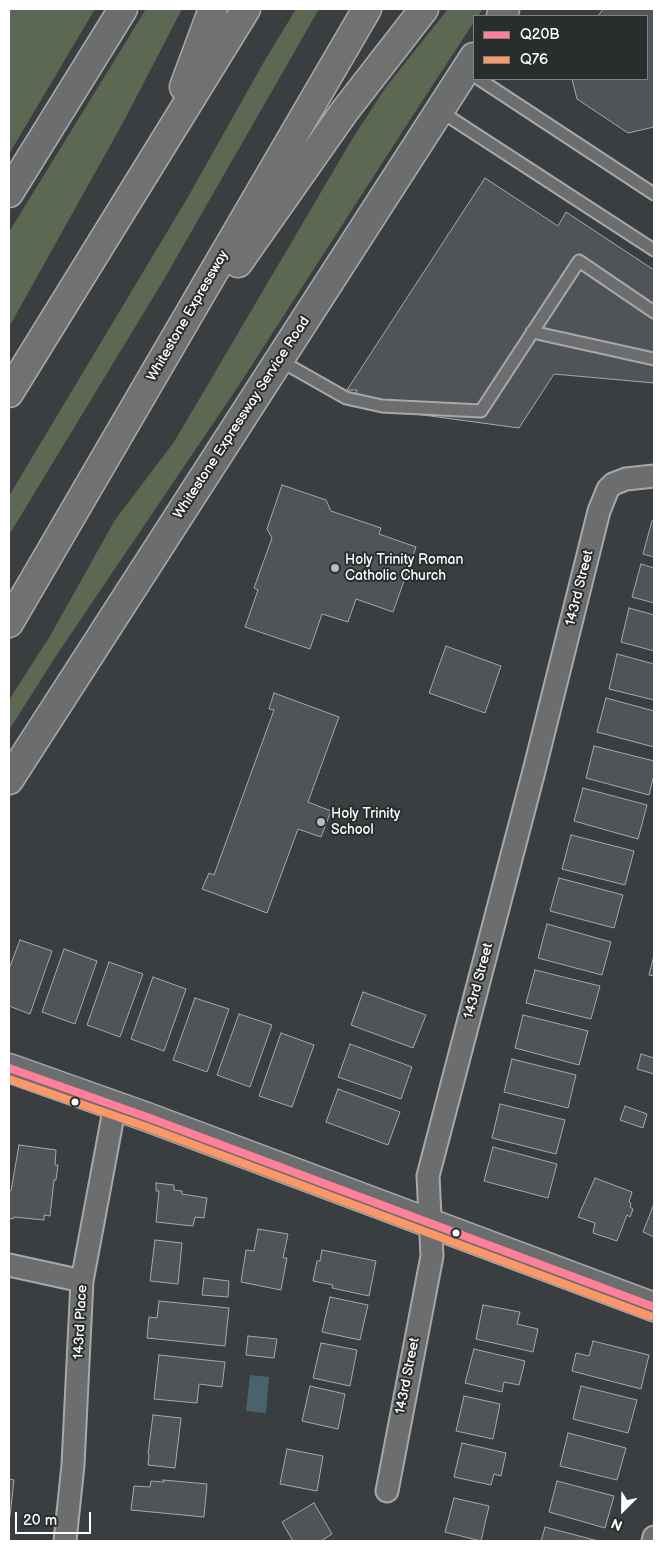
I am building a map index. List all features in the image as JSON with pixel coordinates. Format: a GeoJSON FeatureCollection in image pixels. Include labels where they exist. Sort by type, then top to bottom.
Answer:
{"type":"FeatureCollection","features":[{"type":"Feature","properties":{"kind":"highway"},"geometry":{"type":"LineString","coordinates":[[161,147],[213,9]]}},
{"type":"Feature","properties":{"kind":"highway"},"geometry":{"type":"LineString","coordinates":[[9,393],[246,9]]}},
{"type":"Feature","properties":{"kind":"highway","name":"Whitestone Expressway"},"geometry":{"type":"LineString","coordinates":[[9,623],[367,9]]}},
{"type":"Feature","properties":{"kind":"highway"},"geometry":{"type":"LineString","coordinates":[[128,420],[344,112],[424,9]]}},
{"type":"Feature","properties":{"kind":"main road"},"geometry":{"type":"LineString","coordinates":[[9,193],[123,9]]}},
{"type":"Feature","properties":{"kind":"main road","name":"Whitestone Expressway Service Road"},"geometry":{"type":"LineString","coordinates":[[9,780],[440,111],[473,70]]}},
{"type":"Feature","properties":{"kind":"main road"},"geometry":{"type":"LineString","coordinates":[[9,1068],[115,1105],[654,1306]]}},
{"type":"Feature","properties":{"kind":"street","name":"143rd Street"},"geometry":{"type":"LineString","coordinates":[[387,1491],[432,1256],[428,1176],[599,511],[608,489],[613,484],[626,479],[654,476]]}},
{"type":"Feature","properties":{"kind":"street","name":"143rd Place"},"geometry":{"type":"LineString","coordinates":[[66,1541],[74,1465],[82,1281],[115,1105]]}},
{"type":"Feature","properties":{"kind":"street"},"geometry":{"type":"LineString","coordinates":[[9,1265],[82,1281]]}},
{"type":"Feature","properties":{"kind":"lane"},"geometry":{"type":"LineString","coordinates":[[488,80],[654,194]]}},
{"type":"Feature","properties":{"kind":"lane"},"geometry":{"type":"LineString","coordinates":[[440,111],[654,250]]}},
{"type":"Feature","properties":{"kind":"lane"},"geometry":{"type":"LineString","coordinates":[[279,360],[346,398],[382,406],[481,411],[579,261],[654,312]]}},
{"type":"Feature","properties":{"kind":"lane"},"geometry":{"type":"LineString","coordinates":[[532,332],[654,359]]}},
{"type":"Feature","properties":{"kind":"green space"},"geometry":{"type":"Polygon","coordinates":[[[9,9],[95,9],[9,154],[9,9]]]}},
{"type":"Feature","properties":{"kind":"green space"},"geometry":{"type":"Polygon","coordinates":[[[146,9],[182,9],[125,119],[9,327],[9,232],[146,9]]]}},
{"type":"Feature","properties":{"kind":"green space"},"geometry":{"type":"Polygon","coordinates":[[[296,9],[319,9],[163,281],[9,535],[9,496],[188,197],[296,9]]]}},
{"type":"Feature","properties":{"kind":"green space"},"geometry":{"type":"Polygon","coordinates":[[[448,9],[483,9],[479,15],[473,15],[473,24],[237,388],[56,656],[9,730],[9,700],[50,636],[115,520],[174,442],[354,136],[386,87],[448,9]]]}},
{"type":"Feature","properties":{"kind":"water"},"geometry":{"type":"Polygon","coordinates":[[[250,1375],[269,1377],[266,1413],[246,1411],[250,1375]]]}},
{"type":"Feature","properties":{"kind":"building"},"geometry":{"type":"Polygon","coordinates":[[[603,9],[654,9],[654,127],[628,133],[577,99],[572,80],[648,80],[648,15],[599,15],[603,9]]]}},
{"type":"Feature","properties":{"kind":"building"},"geometry":{"type":"Polygon","coordinates":[[[485,178],[558,226],[566,212],[654,270],[654,383],[554,374],[519,428],[349,405],[357,390],[347,390],[485,178]]]}},
{"type":"Feature","properties":{"kind":"building","name":"Holy Trinity Roman Catholic Church"},"geometry":{"type":"Polygon","coordinates":[[[282,485],[326,500],[331,511],[381,528],[379,534],[416,547],[393,612],[356,599],[348,622],[322,614],[310,649],[245,627],[258,590],[254,588],[272,538],[267,529],[282,485]]]}},
{"type":"Feature","properties":{"kind":"building"},"geometry":{"type":"Polygon","coordinates":[[[652,521],[654,521],[654,557],[643,554],[652,521]]]}},
{"type":"Feature","properties":{"kind":"building"},"geometry":{"type":"Polygon","coordinates":[[[641,564],[654,568],[654,603],[632,597],[641,564]]]}},
{"type":"Feature","properties":{"kind":"building"},"geometry":{"type":"Polygon","coordinates":[[[629,608],[654,615],[654,651],[621,642],[629,608]]]}},
{"type":"Feature","properties":{"kind":"building"},"geometry":{"type":"Polygon","coordinates":[[[446,646],[501,666],[485,713],[429,693],[446,646]]]}},
{"type":"Feature","properties":{"kind":"building"},"geometry":{"type":"Polygon","coordinates":[[[617,654],[654,664],[654,700],[609,689],[617,654]]]}},
{"type":"Feature","properties":{"kind":"building"},"geometry":{"type":"Polygon","coordinates":[[[274,693],[339,717],[308,802],[331,811],[321,837],[298,829],[267,913],[202,889],[209,873],[214,875],[274,710],[269,709],[274,693]]]}},
{"type":"Feature","properties":{"kind":"building"},"geometry":{"type":"Polygon","coordinates":[[[606,698],[654,711],[654,747],[597,732],[606,698]]]}},
{"type":"Feature","properties":{"kind":"building"},"geometry":{"type":"Polygon","coordinates":[[[594,746],[654,761],[654,775],[649,795],[586,778],[594,746]]]}},
{"type":"Feature","properties":{"kind":"building"},"geometry":{"type":"Polygon","coordinates":[[[583,788],[647,805],[638,839],[574,821],[583,788]]]}},
{"type":"Feature","properties":{"kind":"building"},"geometry":{"type":"Polygon","coordinates":[[[571,835],[634,851],[625,885],[562,869],[571,835]]]}},
{"type":"Feature","properties":{"kind":"building"},"geometry":{"type":"Polygon","coordinates":[[[559,878],[623,895],[614,928],[550,911],[559,878]]]}},
{"type":"Feature","properties":{"kind":"building"},"geometry":{"type":"Polygon","coordinates":[[[547,924],[611,942],[602,975],[538,958],[547,924]]]}},
{"type":"Feature","properties":{"kind":"building"},"geometry":{"type":"Polygon","coordinates":[[[20,940],[52,951],[30,1014],[9,1006],[9,969],[20,940]]]}},
{"type":"Feature","properties":{"kind":"building"},"geometry":{"type":"Polygon","coordinates":[[[64,949],[97,961],[75,1024],[42,1012],[64,949]]]}},
{"type":"Feature","properties":{"kind":"building"},"geometry":{"type":"Polygon","coordinates":[[[654,955],[654,976],[649,975],[654,955]]]}},
{"type":"Feature","properties":{"kind":"building"},"geometry":{"type":"Polygon","coordinates":[[[109,962],[143,974],[120,1037],[87,1025],[109,962]]]}},
{"type":"Feature","properties":{"kind":"building"},"geometry":{"type":"Polygon","coordinates":[[[535,970],[600,986],[591,1019],[526,1003],[535,970]]]}},
{"type":"Feature","properties":{"kind":"building"},"geometry":{"type":"Polygon","coordinates":[[[153,977],[186,989],[164,1051],[131,1039],[153,977]]]}},
{"type":"Feature","properties":{"kind":"building"},"geometry":{"type":"Polygon","coordinates":[[[363,992],[426,1015],[413,1048],[351,1025],[363,992]]]}},
{"type":"Feature","properties":{"kind":"building"},"geometry":{"type":"Polygon","coordinates":[[[195,998],[229,1009],[207,1072],[173,1060],[195,998]]]}},
{"type":"Feature","properties":{"kind":"building"},"geometry":{"type":"Polygon","coordinates":[[[239,1014],[272,1025],[250,1087],[217,1075],[239,1014]]]}},
{"type":"Feature","properties":{"kind":"building"},"geometry":{"type":"Polygon","coordinates":[[[523,1015],[588,1031],[579,1065],[515,1048],[523,1015]]]}},
{"type":"Feature","properties":{"kind":"building"},"geometry":{"type":"Polygon","coordinates":[[[281,1033],[314,1045],[292,1107],[259,1096],[281,1033]]]}},
{"type":"Feature","properties":{"kind":"building"},"geometry":{"type":"Polygon","coordinates":[[[350,1044],[412,1067],[401,1099],[338,1077],[350,1044]]]}},
{"type":"Feature","properties":{"kind":"building"},"geometry":{"type":"Polygon","coordinates":[[[641,1054],[654,1058],[654,1074],[637,1069],[641,1054]]]}},
{"type":"Feature","properties":{"kind":"building"},"geometry":{"type":"Polygon","coordinates":[[[512,1059],[576,1075],[568,1108],[504,1092],[512,1059]]]}},
{"type":"Feature","properties":{"kind":"building"},"geometry":{"type":"Polygon","coordinates":[[[338,1089],[400,1112],[388,1145],[326,1122],[338,1089]]]}},
{"type":"Feature","properties":{"kind":"building"},"geometry":{"type":"Polygon","coordinates":[[[500,1104],[565,1120],[556,1154],[492,1138],[500,1104]]]}},
{"type":"Feature","properties":{"kind":"building"},"geometry":{"type":"Polygon","coordinates":[[[625,1106],[647,1114],[643,1128],[620,1120],[625,1106]]]}},
{"type":"Feature","properties":{"kind":"building"},"geometry":{"type":"Polygon","coordinates":[[[19,1145],[56,1150],[55,1165],[58,1165],[56,1180],[54,1180],[50,1216],[44,1215],[44,1220],[9,1218],[9,1190],[11,1191],[19,1145]]]}},
{"type":"Feature","properties":{"kind":"building"},"geometry":{"type":"Polygon","coordinates":[[[493,1147],[557,1164],[548,1198],[484,1181],[493,1147]]]}},
{"type":"Feature","properties":{"kind":"building"},"geometry":{"type":"Polygon","coordinates":[[[595,1178],[632,1192],[629,1202],[631,1203],[630,1207],[633,1209],[630,1217],[627,1215],[617,1241],[593,1233],[595,1223],[578,1217],[595,1178]]]}},
{"type":"Feature","properties":{"kind":"building"},"geometry":{"type":"Polygon","coordinates":[[[156,1183],[174,1185],[174,1190],[182,1191],[182,1194],[207,1198],[204,1218],[195,1217],[193,1226],[156,1222],[159,1191],[156,1191],[156,1183]]]}},
{"type":"Feature","properties":{"kind":"building"},"geometry":{"type":"Polygon","coordinates":[[[654,1204],[654,1237],[643,1232],[654,1204]]]}},
{"type":"Feature","properties":{"kind":"building"},"geometry":{"type":"Polygon","coordinates":[[[258,1229],[288,1234],[283,1258],[287,1258],[281,1290],[241,1282],[246,1250],[254,1251],[258,1229]]]}},
{"type":"Feature","properties":{"kind":"building"},"geometry":{"type":"Polygon","coordinates":[[[155,1240],[182,1243],[178,1284],[150,1281],[155,1240]]]}},
{"type":"Feature","properties":{"kind":"building"},"geometry":{"type":"Polygon","coordinates":[[[322,1250],[376,1261],[369,1296],[332,1288],[333,1285],[313,1281],[317,1261],[320,1261],[322,1250]]]}},
{"type":"Feature","properties":{"kind":"building"},"geometry":{"type":"Polygon","coordinates":[[[204,1278],[229,1281],[228,1297],[202,1295],[204,1278]]]}},
{"type":"Feature","properties":{"kind":"building"},"geometry":{"type":"Polygon","coordinates":[[[330,1297],[368,1305],[360,1340],[322,1332],[330,1297]]]}},
{"type":"Feature","properties":{"kind":"building"},"geometry":{"type":"Polygon","coordinates":[[[159,1301],[229,1308],[225,1346],[147,1338],[149,1317],[157,1318],[159,1301]]]}},
{"type":"Feature","properties":{"kind":"building"},"geometry":{"type":"Polygon","coordinates":[[[483,1305],[520,1312],[517,1324],[538,1329],[533,1352],[476,1339],[483,1305]]]}},
{"type":"Feature","properties":{"kind":"building"},"geometry":{"type":"Polygon","coordinates":[[[248,1336],[277,1339],[274,1358],[246,1355],[248,1336]]]}},
{"type":"Feature","properties":{"kind":"building"},"geometry":{"type":"Polygon","coordinates":[[[593,1341],[649,1355],[641,1389],[572,1371],[576,1353],[589,1356],[593,1341]]]}},
{"type":"Feature","properties":{"kind":"building"},"geometry":{"type":"Polygon","coordinates":[[[321,1343],[357,1350],[350,1386],[313,1378],[321,1343]]]}},
{"type":"Feature","properties":{"kind":"building"},"geometry":{"type":"Polygon","coordinates":[[[474,1349],[525,1361],[519,1385],[504,1382],[502,1392],[465,1383],[474,1349]]]}},
{"type":"Feature","properties":{"kind":"building"},"geometry":{"type":"Polygon","coordinates":[[[159,1355],[225,1362],[222,1387],[199,1384],[197,1403],[154,1399],[159,1355]]]}},
{"type":"Feature","properties":{"kind":"building"},"geometry":{"type":"Polygon","coordinates":[[[310,1386],[345,1394],[338,1429],[302,1421],[310,1386]]]}},
{"type":"Feature","properties":{"kind":"building"},"geometry":{"type":"Polygon","coordinates":[[[581,1386],[637,1400],[628,1433],[573,1419],[581,1386]]]}},
{"type":"Feature","properties":{"kind":"building"},"geometry":{"type":"Polygon","coordinates":[[[464,1396],[500,1404],[493,1439],[456,1431],[464,1396]]]}},
{"type":"Feature","properties":{"kind":"building"},"geometry":{"type":"Polygon","coordinates":[[[153,1415],[181,1418],[175,1468],[148,1465],[153,1415]]]}},
{"type":"Feature","properties":{"kind":"building"},"geometry":{"type":"Polygon","coordinates":[[[568,1433],[626,1448],[617,1480],[560,1466],[568,1433]]]}},
{"type":"Feature","properties":{"kind":"building"},"geometry":{"type":"Polygon","coordinates":[[[462,1443],[506,1453],[501,1476],[494,1474],[491,1485],[454,1477],[462,1443]]]}},
{"type":"Feature","properties":{"kind":"building"},"geometry":{"type":"Polygon","coordinates":[[[287,1449],[323,1456],[317,1491],[280,1484],[287,1449]]]}},
{"type":"Feature","properties":{"kind":"building"},"geometry":{"type":"Polygon","coordinates":[[[9,1479],[14,1480],[10,1516],[9,1516],[9,1479]]]}},
{"type":"Feature","properties":{"kind":"building"},"geometry":{"type":"Polygon","coordinates":[[[163,1480],[207,1484],[204,1517],[131,1510],[134,1486],[150,1487],[151,1481],[164,1482],[163,1480]]]}},
{"type":"Feature","properties":{"kind":"building"},"geometry":{"type":"Polygon","coordinates":[[[557,1481],[614,1496],[605,1528],[549,1512],[557,1481]]]}},
{"type":"Feature","properties":{"kind":"building"},"geometry":{"type":"Polygon","coordinates":[[[454,1498],[489,1506],[481,1541],[445,1532],[454,1498]]]}},
{"type":"Feature","properties":{"kind":"building"},"geometry":{"type":"Polygon","coordinates":[[[314,1503],[332,1534],[321,1541],[293,1541],[282,1522],[314,1503]]]}},
{"type":"Feature","properties":{"kind":"building"},"geometry":{"type":"Polygon","coordinates":[[[545,1527],[583,1537],[598,1541],[541,1541],[545,1527]]]}},
{"type":"Feature","properties":{"kind":"transit line","name":"Q20B"},"geometry":{"type":"LineString","coordinates":[[9,1068],[147,1117],[654,1307]]}},
{"type":"Feature","properties":{"kind":"transit line","name":"Q76"},"geometry":{"type":"LineString","coordinates":[[9,1079],[144,1126],[650,1316]]}},
{"type":"Feature","properties":{"kind":"place","name":"Holy Trinity Roman Catholic Church"},"geometry":{"type":"Point","coordinates":[335,568]}},
{"type":"Feature","properties":{"kind":"place","name":"Holy Trinity School"},"geometry":{"type":"Point","coordinates":[321,822]}}]}
